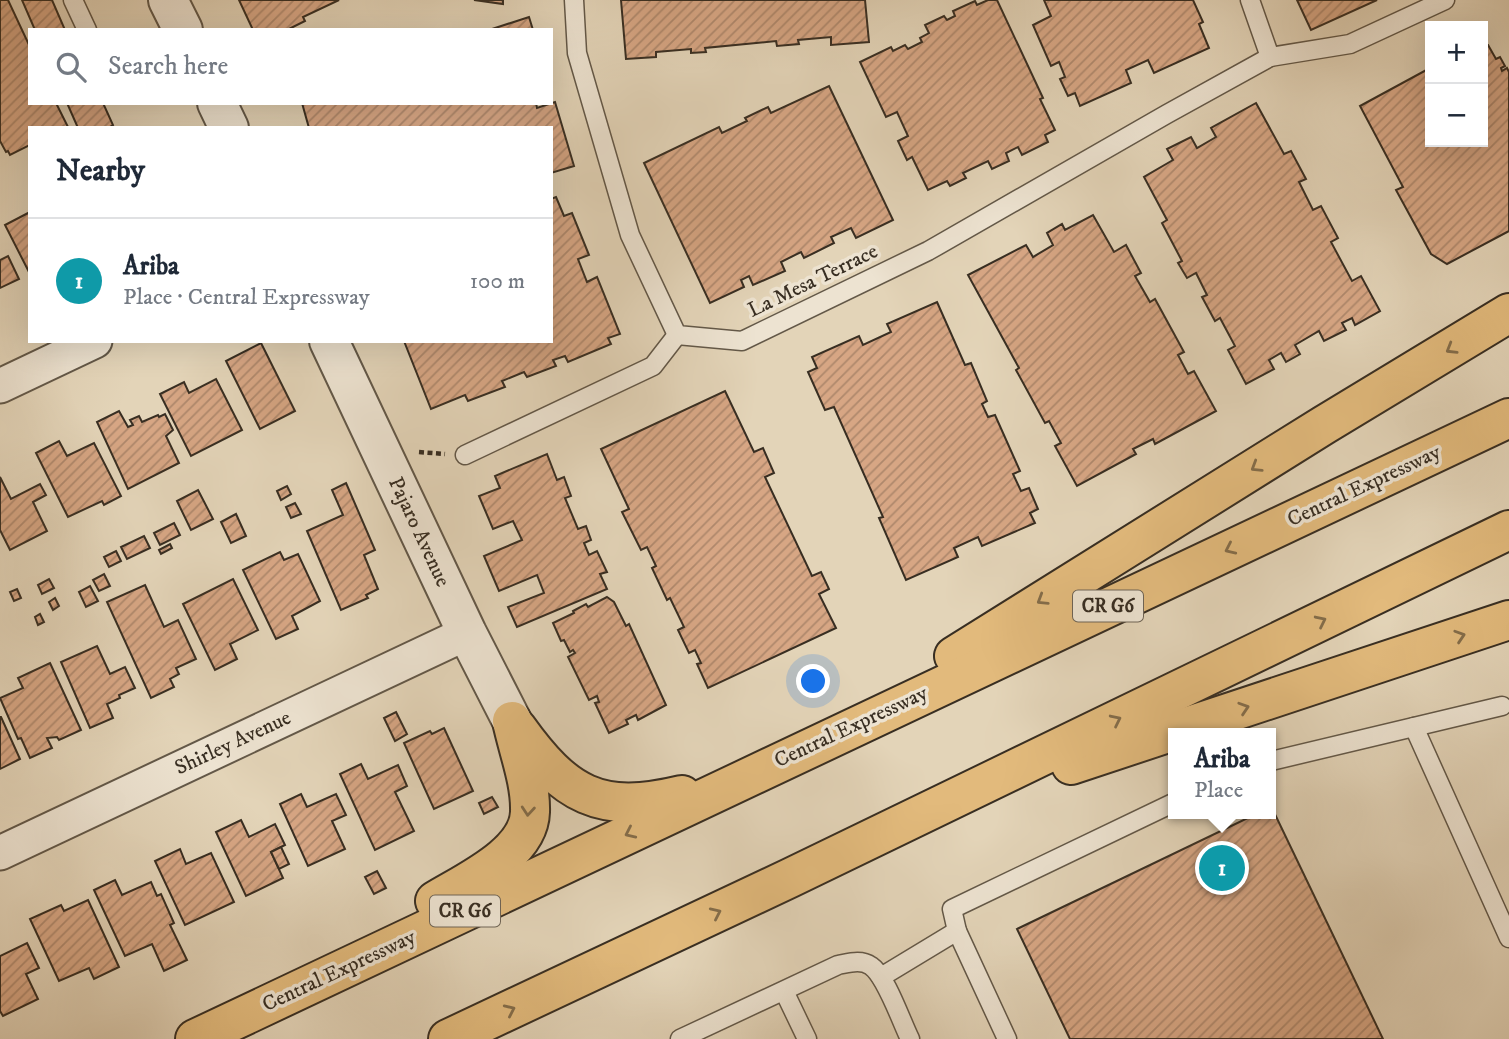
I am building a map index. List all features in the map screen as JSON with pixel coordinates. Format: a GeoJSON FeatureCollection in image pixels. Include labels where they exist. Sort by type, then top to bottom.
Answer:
{"type":"FeatureCollection","features":[{"type":"Feature","properties":{"kind":"highway"},"geometry":{"type":"LineString","coordinates":[[803,750],[1509,313]]}},
{"type":"Feature","properties":{"kind":"highway","name":"Central Expressway"},"geometry":{"type":"LineString","coordinates":[[206,1034],[1509,418]]}},
{"type":"Feature","properties":{"kind":"highway"},"geometry":{"type":"LineString","coordinates":[[448,1039],[790,878],[1509,530]]}},
{"type":"Feature","properties":{"kind":"highway"},"geometry":{"type":"LineString","coordinates":[[1183,728],[1509,620]]}},
{"type":"Feature","properties":{"kind":"highway"},"geometry":{"type":"LineString","coordinates":[[512,721],[536,754],[559,778],[578,792],[603,799],[629,803],[662,800],[736,783]]}},
{"type":"Feature","properties":{"kind":"highway"},"geometry":{"type":"LineString","coordinates":[[206,1034],[487,870],[507,855],[522,838],[531,814],[512,721]]}},
{"type":"Feature","properties":{"kind":"highway"},"geometry":{"type":"LineString","coordinates":[[790,878],[930,826],[1056,770],[1168,733]]}},
{"type":"Feature","properties":{"kind":"street"},"geometry":{"type":"LineString","coordinates":[[169,0],[182,28]]}},
{"type":"Feature","properties":{"kind":"street"},"geometry":{"type":"LineString","coordinates":[[218,105],[228,126]]}},
{"type":"Feature","properties":{"kind":"street"},"geometry":{"type":"LineString","coordinates":[[0,386],[91,343]]}},
{"type":"Feature","properties":{"kind":"street","name":"Pajaro Avenue"},"geometry":{"type":"LineString","coordinates":[[330,343],[467,634],[512,721]]}},
{"type":"Feature","properties":{"kind":"street","name":"Shirley Avenue"},"geometry":{"type":"LineString","coordinates":[[0,853],[467,634]]}},
{"type":"Feature","properties":{"kind":"lane"},"geometry":{"type":"LineString","coordinates":[[73,0],[86,28]]}},
{"type":"Feature","properties":{"kind":"lane"},"geometry":{"type":"LineString","coordinates":[[465,455],[653,366],[677,335],[629,235],[577,53],[574,0]]}},
{"type":"Feature","properties":{"kind":"lane"},"geometry":{"type":"LineString","coordinates":[[1250,0],[1270,57]]}},
{"type":"Feature","properties":{"kind":"lane","name":"La Mesa Terrace"},"geometry":{"type":"LineString","coordinates":[[677,335],[742,341],[928,251],[1270,57],[1350,44],[1445,0]]}},
{"type":"Feature","properties":{"kind":"lane"},"geometry":{"type":"LineString","coordinates":[[1276,760],[1414,727],[1507,710]]}},
{"type":"Feature","properties":{"kind":"lane"},"geometry":{"type":"LineString","coordinates":[[1414,727],[1509,937]]}},
{"type":"Feature","properties":{"kind":"lane"},"geometry":{"type":"LineString","coordinates":[[1007,1039],[957,931],[951,909],[1168,805]]}},
{"type":"Feature","properties":{"kind":"lane"},"geometry":{"type":"LineString","coordinates":[[881,977],[957,931]]}},
{"type":"Feature","properties":{"kind":"lane"},"geometry":{"type":"LineString","coordinates":[[680,1039],[707,1033],[784,991],[838,965],[856,961],[870,965],[881,977],[910,1039]]}},
{"type":"Feature","properties":{"kind":"lane"},"geometry":{"type":"LineString","coordinates":[[784,991],[807,1039]]}},
{"type":"Feature","properties":{"kind":"building"},"geometry":{"type":"Polygon","coordinates":[[[0,0],[8,0],[28,43],[28,105],[57,105],[68,126],[28,126],[28,146],[10,155],[0,141],[0,0]]]}},
{"type":"Feature","properties":{"kind":"building"},"geometry":{"type":"Polygon","coordinates":[[[22,0],[52,0],[64,28],[34,28],[22,0]]]}},
{"type":"Feature","properties":{"kind":"building"},"geometry":{"type":"Polygon","coordinates":[[[239,0],[339,0],[303,17],[305,21],[291,28],[252,28],[239,0]]]}},
{"type":"Feature","properties":{"kind":"building"},"geometry":{"type":"Polygon","coordinates":[[[474,0],[503,0],[503,4],[474,0]]]}},
{"type":"Feature","properties":{"kind":"building"},"geometry":{"type":"Polygon","coordinates":[[[621,0],[865,0],[869,42],[831,45],[831,37],[798,40],[799,44],[777,46],[776,41],[705,48],[706,52],[691,53],[691,49],[656,52],[656,57],[626,59],[621,0]]]}},
{"type":"Feature","properties":{"kind":"building"},"geometry":{"type":"Polygon","coordinates":[[[988,0],[997,0],[1055,130],[1045,135],[1048,142],[1022,155],[1018,147],[1006,153],[1009,161],[992,169],[988,161],[963,173],[966,178],[950,186],[947,181],[928,190],[912,157],[907,160],[898,141],[908,136],[897,112],[886,117],[860,62],[891,47],[893,51],[905,45],[908,49],[922,42],[920,38],[929,33],[925,25],[944,16],[947,20],[955,16],[953,11],[975,1],[977,5],[988,0]]]}},
{"type":"Feature","properties":{"kind":"building"},"geometry":{"type":"Polygon","coordinates":[[[1044,0],[1193,0],[1203,22],[1199,24],[1209,48],[1154,73],[1148,60],[1126,70],[1131,83],[1080,106],[1075,93],[1068,96],[1060,79],[1065,77],[1059,62],[1051,66],[1033,25],[1051,16],[1044,0]]]}},
{"type":"Feature","properties":{"kind":"building"},"geometry":{"type":"Polygon","coordinates":[[[1297,0],[1377,0],[1311,30],[1297,0]]]}},
{"type":"Feature","properties":{"kind":"building"},"geometry":{"type":"Polygon","coordinates":[[[529,17],[532,28],[495,28],[529,17]]]}},
{"type":"Feature","properties":{"kind":"building"},"geometry":{"type":"Polygon","coordinates":[[[1488,45],[1496,59],[1500,57],[1505,66],[1501,68],[1502,71],[1507,68],[1509,72],[1509,231],[1447,264],[1431,254],[1396,190],[1403,187],[1360,106],[1425,71],[1425,147],[1488,147],[1488,45]]]}},
{"type":"Feature","properties":{"kind":"building"},"geometry":{"type":"Polygon","coordinates":[[[829,86],[893,220],[856,238],[851,228],[831,237],[834,243],[804,258],[801,252],[781,262],[785,271],[753,285],[749,276],[741,280],[744,287],[710,303],[644,163],[719,127],[722,133],[768,107],[771,113],[829,86]]]}},
{"type":"Feature","properties":{"kind":"building"},"geometry":{"type":"Polygon","coordinates":[[[555,102],[574,166],[553,172],[553,126],[308,126],[303,105],[536,105],[537,108],[553,105],[555,102]]]}},
{"type":"Feature","properties":{"kind":"building"},"geometry":{"type":"Polygon","coordinates":[[[1256,103],[1284,154],[1291,151],[1306,179],[1299,182],[1313,210],[1321,206],[1338,238],[1331,242],[1352,281],[1361,276],[1380,311],[1355,325],[1352,318],[1342,323],[1346,330],[1324,341],[1319,331],[1295,345],[1300,354],[1286,362],[1281,353],[1269,360],[1274,369],[1246,384],[1228,350],[1235,346],[1220,318],[1215,321],[1202,297],[1207,295],[1196,273],[1187,278],[1178,263],[1182,261],[1162,223],[1167,220],[1144,177],[1173,160],[1167,149],[1191,137],[1197,148],[1216,137],[1211,128],[1256,103]]]}},
{"type":"Feature","properties":{"kind":"building"},"geometry":{"type":"Polygon","coordinates":[[[68,105],[104,105],[113,125],[111,126],[77,126],[68,105]]]}},
{"type":"Feature","properties":{"kind":"building"},"geometry":{"type":"Polygon","coordinates":[[[556,197],[564,216],[572,213],[589,255],[578,259],[587,282],[597,277],[620,334],[608,338],[611,344],[568,362],[565,356],[553,360],[556,366],[527,377],[524,372],[502,381],[505,387],[468,401],[465,395],[431,409],[405,343],[553,343],[553,198],[556,197]]]}},
{"type":"Feature","properties":{"kind":"building"},"geometry":{"type":"Polygon","coordinates":[[[28,213],[28,270],[5,225],[28,213]]]}},
{"type":"Feature","properties":{"kind":"building"},"geometry":{"type":"Polygon","coordinates":[[[1093,215],[1114,252],[1126,245],[1141,273],[1135,276],[1150,302],[1155,299],[1184,352],[1178,355],[1188,374],[1194,371],[1216,411],[1155,444],[1153,439],[1133,449],[1136,454],[1077,486],[1055,446],[1061,443],[1049,421],[1045,423],[1016,370],[1019,368],[968,275],[1026,245],[1033,257],[1053,245],[1047,233],[1062,224],[1065,230],[1093,215]]]}},
{"type":"Feature","properties":{"kind":"building"},"geometry":{"type":"Polygon","coordinates":[[[8,256],[19,279],[0,288],[0,260],[8,256]]]}},
{"type":"Feature","properties":{"kind":"building"},"geometry":{"type":"Polygon","coordinates":[[[937,302],[965,365],[971,363],[987,401],[982,404],[988,417],[995,415],[1020,471],[1013,474],[1021,491],[1029,488],[1038,509],[1030,513],[1035,523],[982,546],[978,537],[954,548],[958,557],[906,580],[879,518],[883,517],[834,407],[825,410],[808,372],[817,368],[812,357],[859,336],[863,345],[891,332],[887,324],[937,302]]]}},
{"type":"Feature","properties":{"kind":"building"},"geometry":{"type":"Polygon","coordinates":[[[261,343],[295,411],[260,429],[226,361],[261,343]]]}},
{"type":"Feature","properties":{"kind":"building"},"geometry":{"type":"Polygon","coordinates":[[[216,379],[242,430],[191,456],[160,394],[184,382],[189,393],[216,379]]]}},
{"type":"Feature","properties":{"kind":"building"},"geometry":{"type":"Polygon","coordinates":[[[725,391],[754,452],[763,448],[774,473],[765,477],[812,576],[821,572],[829,589],[819,594],[836,628],[708,688],[697,664],[701,663],[695,650],[689,653],[678,630],[684,627],[652,568],[656,566],[647,547],[641,550],[622,512],[629,509],[601,449],[725,391]]]}},
{"type":"Feature","properties":{"kind":"building"},"geometry":{"type":"Polygon","coordinates":[[[119,411],[128,427],[133,425],[130,420],[139,416],[142,422],[165,414],[173,430],[166,436],[179,463],[128,489],[97,422],[119,411]]]}},
{"type":"Feature","properties":{"kind":"building"},"geometry":{"type":"Polygon","coordinates":[[[59,441],[67,456],[94,443],[121,496],[104,505],[102,501],[68,517],[36,453],[59,441]]]}},
{"type":"Feature","properties":{"kind":"building"},"geometry":{"type":"Polygon","coordinates":[[[547,454],[557,480],[564,477],[571,496],[565,498],[578,529],[586,526],[591,540],[584,543],[589,555],[597,551],[607,572],[600,574],[607,589],[517,627],[508,607],[544,593],[537,575],[499,591],[484,556],[522,540],[513,521],[493,529],[479,496],[500,488],[495,476],[547,454]]]}},
{"type":"Feature","properties":{"kind":"building"},"geometry":{"type":"Polygon","coordinates":[[[0,477],[11,499],[40,484],[46,495],[33,502],[47,531],[10,550],[0,530],[0,477]]]}},
{"type":"Feature","properties":{"kind":"building"},"geometry":{"type":"Polygon","coordinates":[[[346,483],[375,550],[364,555],[378,589],[366,595],[368,598],[341,610],[307,531],[343,515],[332,490],[346,483]]]}},
{"type":"Feature","properties":{"kind":"building"},"geometry":{"type":"Polygon","coordinates":[[[287,486],[291,494],[281,500],[277,491],[287,486]]]}},
{"type":"Feature","properties":{"kind":"building"},"geometry":{"type":"Polygon","coordinates":[[[198,490],[213,519],[191,530],[177,501],[198,490]]]}},
{"type":"Feature","properties":{"kind":"building"},"geometry":{"type":"Polygon","coordinates":[[[295,503],[301,514],[291,518],[286,507],[295,503]]]}},
{"type":"Feature","properties":{"kind":"building"},"geometry":{"type":"Polygon","coordinates":[[[236,514],[246,536],[231,543],[221,522],[236,514]]]}},
{"type":"Feature","properties":{"kind":"building"},"geometry":{"type":"Polygon","coordinates":[[[174,523],[180,535],[160,545],[154,533],[174,523]]]}},
{"type":"Feature","properties":{"kind":"building"},"geometry":{"type":"Polygon","coordinates":[[[144,536],[150,548],[127,559],[121,547],[144,536]]]}},
{"type":"Feature","properties":{"kind":"building"},"geometry":{"type":"Polygon","coordinates":[[[170,544],[172,548],[161,554],[159,550],[170,544]]]}},
{"type":"Feature","properties":{"kind":"building"},"geometry":{"type":"Polygon","coordinates":[[[116,551],[121,561],[109,567],[104,557],[116,551]]]}},
{"type":"Feature","properties":{"kind":"building"},"geometry":{"type":"Polygon","coordinates":[[[280,552],[284,560],[298,554],[320,601],[292,616],[298,629],[276,639],[243,570],[280,552]]]}},
{"type":"Feature","properties":{"kind":"building"},"geometry":{"type":"Polygon","coordinates":[[[104,574],[110,586],[99,591],[93,580],[104,574]]]}},
{"type":"Feature","properties":{"kind":"building"},"geometry":{"type":"Polygon","coordinates":[[[49,579],[54,588],[42,594],[38,585],[49,579]]]}},
{"type":"Feature","properties":{"kind":"building"},"geometry":{"type":"Polygon","coordinates":[[[233,579],[258,630],[230,644],[237,659],[215,670],[183,604],[233,579]]]}},
{"type":"Feature","properties":{"kind":"building"},"geometry":{"type":"Polygon","coordinates":[[[145,585],[164,627],[178,620],[196,659],[176,668],[179,674],[170,679],[174,687],[151,698],[107,602],[145,585]]]}},
{"type":"Feature","properties":{"kind":"building"},"geometry":{"type":"Polygon","coordinates":[[[90,586],[98,601],[86,607],[79,592],[90,586]]]}},
{"type":"Feature","properties":{"kind":"building"},"geometry":{"type":"Polygon","coordinates":[[[17,589],[21,598],[14,601],[10,592],[17,589]]]}},
{"type":"Feature","properties":{"kind":"building"},"geometry":{"type":"Polygon","coordinates":[[[607,597],[614,602],[626,626],[629,624],[666,705],[638,720],[636,715],[626,720],[628,724],[609,733],[595,703],[599,702],[597,696],[589,700],[568,657],[575,653],[573,650],[570,652],[564,640],[561,641],[553,623],[586,604],[588,607],[607,597]]]}},
{"type":"Feature","properties":{"kind":"building"},"geometry":{"type":"Polygon","coordinates":[[[55,598],[59,606],[53,610],[49,602],[55,598]]]}},
{"type":"Feature","properties":{"kind":"building"},"geometry":{"type":"Polygon","coordinates":[[[40,614],[44,622],[38,625],[35,617],[40,614]]]}},
{"type":"Feature","properties":{"kind":"building"},"geometry":{"type":"Polygon","coordinates":[[[97,646],[110,674],[125,667],[135,688],[107,704],[113,718],[90,728],[61,662],[97,646]]]}},
{"type":"Feature","properties":{"kind":"building"},"geometry":{"type":"Polygon","coordinates":[[[50,663],[81,730],[59,740],[57,737],[47,738],[52,748],[30,758],[21,738],[18,739],[0,698],[23,688],[18,678],[50,663]]]}},
{"type":"Feature","properties":{"kind":"building"},"geometry":{"type":"Polygon","coordinates":[[[396,712],[407,734],[395,741],[384,718],[396,712]]]}},
{"type":"Feature","properties":{"kind":"building"},"geometry":{"type":"Polygon","coordinates":[[[0,717],[20,759],[0,769],[0,717]]]}},
{"type":"Feature","properties":{"kind":"building"},"geometry":{"type":"Polygon","coordinates":[[[444,728],[473,791],[434,809],[404,743],[430,731],[432,734],[444,728]]]}},
{"type":"Feature","properties":{"kind":"building"},"geometry":{"type":"Polygon","coordinates":[[[361,764],[368,779],[398,765],[407,786],[395,792],[414,831],[375,850],[340,774],[361,764]]]}},
{"type":"Feature","properties":{"kind":"building"},"geometry":{"type":"Polygon","coordinates":[[[301,794],[307,807],[336,794],[346,815],[332,821],[345,849],[308,866],[280,804],[301,794]]]}},
{"type":"Feature","properties":{"kind":"building"},"geometry":{"type":"Polygon","coordinates":[[[492,797],[498,807],[484,814],[479,803],[492,797]]]}},
{"type":"Feature","properties":{"kind":"building"},"geometry":{"type":"Polygon","coordinates":[[[1276,816],[1383,1039],[1070,1039],[1017,929],[1246,819],[1276,819],[1276,816]]]}},
{"type":"Feature","properties":{"kind":"building"},"geometry":{"type":"Polygon","coordinates":[[[241,820],[249,837],[275,824],[285,845],[271,852],[283,878],[246,896],[216,832],[241,820]]]}},
{"type":"Feature","properties":{"kind":"building"},"geometry":{"type":"Polygon","coordinates":[[[281,847],[289,864],[279,869],[271,852],[281,847]]]}},
{"type":"Feature","properties":{"kind":"building"},"geometry":{"type":"Polygon","coordinates":[[[180,849],[186,864],[211,853],[234,902],[185,925],[155,861],[180,849]]]}},
{"type":"Feature","properties":{"kind":"building"},"geometry":{"type":"Polygon","coordinates":[[[377,871],[386,888],[374,894],[365,877],[377,871]]]}},
{"type":"Feature","properties":{"kind":"building"},"geometry":{"type":"Polygon","coordinates":[[[115,880],[122,895],[151,882],[157,896],[161,894],[174,923],[170,925],[187,960],[164,971],[152,944],[125,956],[94,890],[115,880]]]}},
{"type":"Feature","properties":{"kind":"building"},"geometry":{"type":"Polygon","coordinates":[[[88,900],[119,967],[94,979],[89,968],[59,981],[30,919],[61,905],[64,911],[88,900]]]}},
{"type":"Feature","properties":{"kind":"building"},"geometry":{"type":"Polygon","coordinates":[[[27,943],[39,968],[26,974],[38,999],[3,1016],[0,1011],[0,956],[27,943]]]}},
{"type":"Feature","properties":{"kind":"place","name":"Ariba"},"geometry":{"type":"Point","coordinates":[1222,868]}}]}
